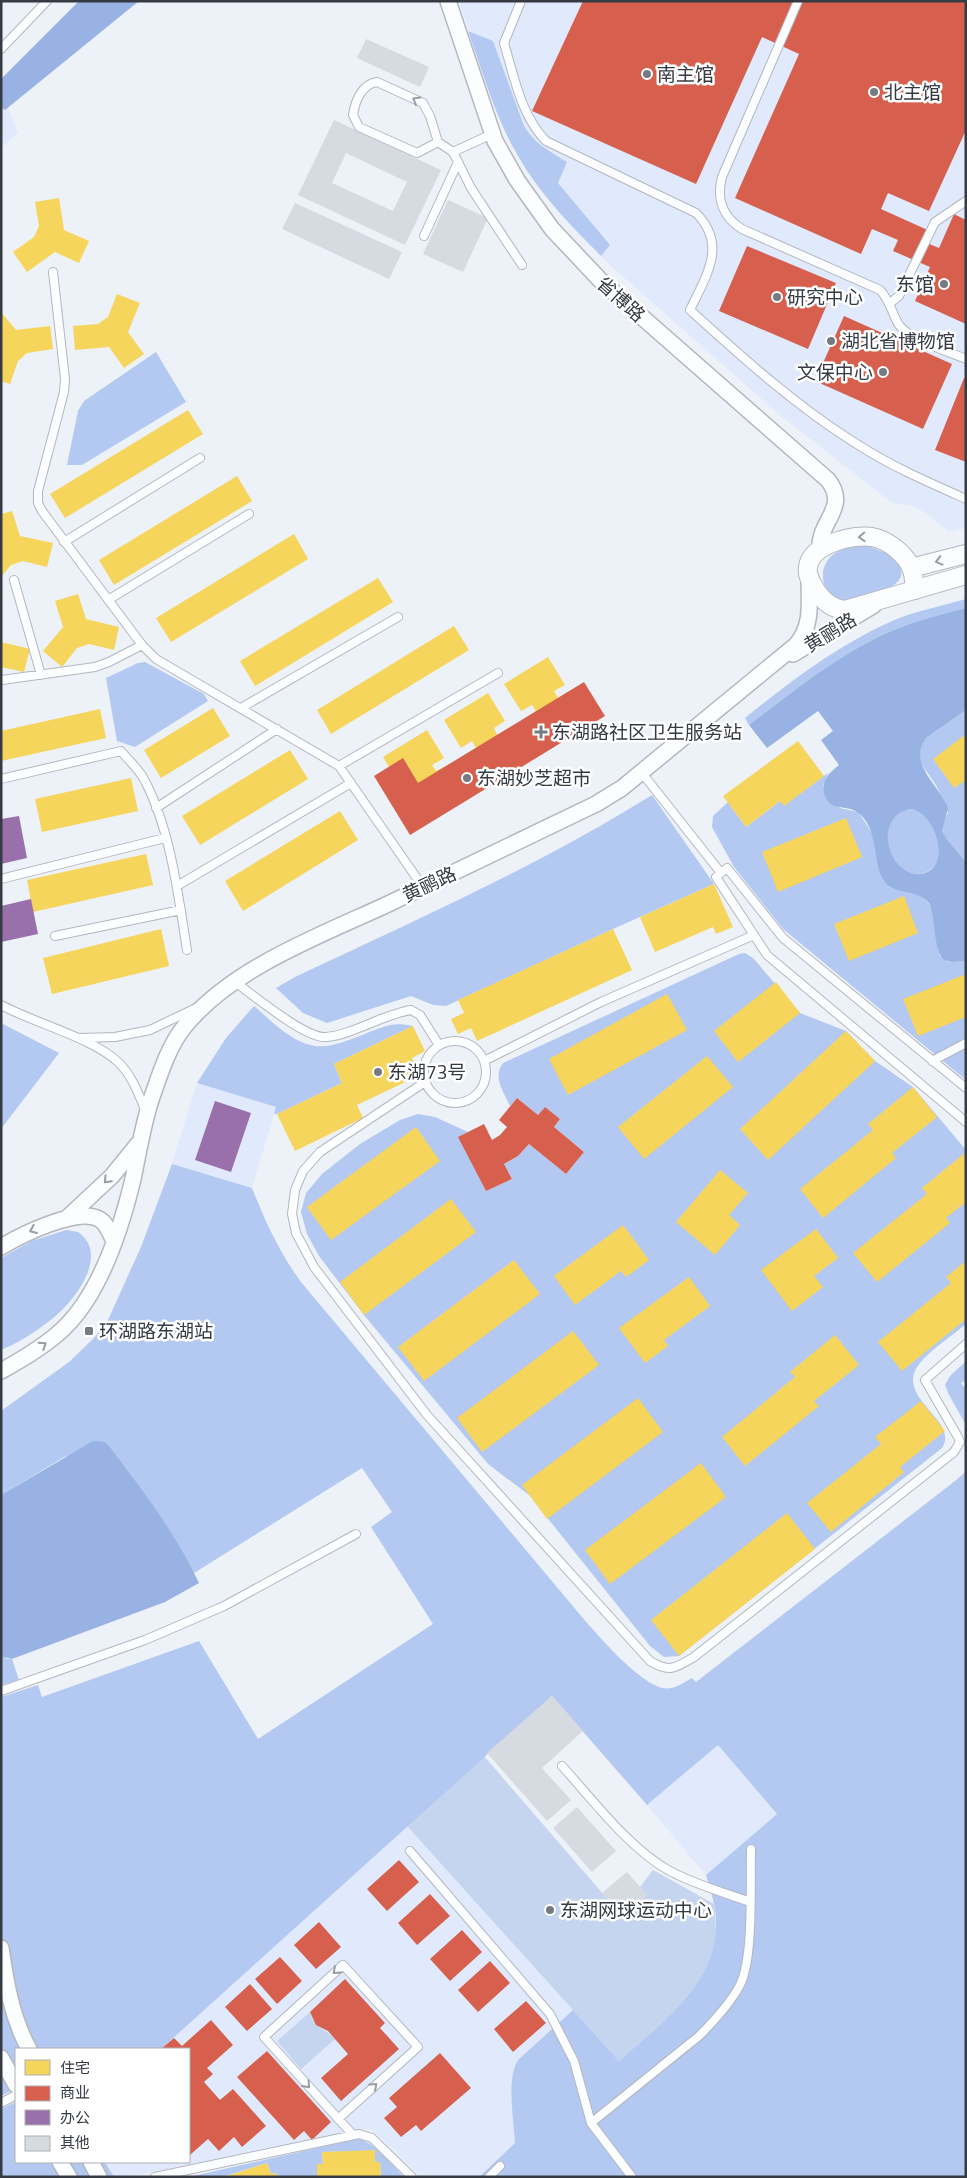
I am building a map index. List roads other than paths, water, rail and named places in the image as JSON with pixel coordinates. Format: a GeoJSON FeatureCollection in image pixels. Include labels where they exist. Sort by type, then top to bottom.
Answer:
{"type":"FeatureCollection","features":[{"type":"Feature","properties":{"kind":"street","name":"省博路"},"geometry":{"type":"LineString","coordinates":[[448,1],[492,134],[502,154],[532,202],[552,229],[580,260],[619,298],[828,480],[837,493],[836,501],[820,539],[820,550]]}},
{"type":"Feature","properties":{"kind":"street"},"geometry":{"type":"LineString","coordinates":[[820,550],[838,541],[871,537],[892,546],[904,558],[911,568],[915,590]]}},
{"type":"Feature","properties":{"kind":"street","name":"黄鹂路"},"geometry":{"type":"LineString","coordinates":[[1,1371],[49,1341],[72,1320],[95,1286],[114,1241],[132,1180],[146,1113],[172,1046],[184,1026],[205,1003],[235,982],[292,949],[596,804],[642,773],[796,645],[805,633],[809,617],[809,562],[820,550]]}},
{"type":"Feature","properties":{"kind":"street"},"geometry":{"type":"LineString","coordinates":[[911,568],[966,554]]}},
{"type":"Feature","properties":{"kind":"street","name":"黄鹂路"},"geometry":{"type":"LineString","coordinates":[[809,578],[825,602],[838,610],[845,610],[966,575]]}},
{"type":"Feature","properties":{"kind":"street","name":"黄鹂路"},"geometry":{"type":"LineString","coordinates":[[774,664],[885,598]]}},
{"type":"Feature","properties":{"kind":"street"},"geometry":{"type":"LineString","coordinates":[[67,1218],[112,1176],[139,1143]]}},
{"type":"Feature","properties":{"kind":"street"},"geometry":{"type":"LineString","coordinates":[[1,1246],[67,1218],[91,1216],[106,1225],[114,1241]]}},
{"type":"Feature","properties":{"kind":"street"},"geometry":{"type":"LineString","coordinates":[[1,1948],[6,1984],[17,2022],[29,2048]]}},
{"type":"Feature","properties":{"kind":"street"},"geometry":{"type":"LineString","coordinates":[[1,2058],[15,2083]]}},
{"type":"Feature","properties":{"kind":"street"},"geometry":{"type":"LineString","coordinates":[[61,2163],[69,2177]]}},
{"type":"Feature","properties":{"kind":"street"},"geometry":{"type":"LineString","coordinates":[[92,2163],[100,2177]]}},
{"type":"Feature","properties":{"kind":"lane"},"geometry":{"type":"LineString","coordinates":[[1,49],[47,1]]}},
{"type":"Feature","properties":{"kind":"lane"},"geometry":{"type":"LineString","coordinates":[[522,1],[504,43],[524,106],[538,134],[546,141],[696,214],[708,228],[713,246],[709,268],[690,310],[804,408],[859,446],[894,466],[966,499]]}},
{"type":"Feature","properties":{"kind":"lane"},"geometry":{"type":"LineString","coordinates":[[798,1],[722,177],[719,193],[726,214],[736,224],[875,287],[884,294],[895,318],[905,332],[966,359]]}},
{"type":"Feature","properties":{"kind":"lane"},"geometry":{"type":"LineString","coordinates":[[438,142],[417,153],[359,127],[354,120],[353,114],[363,90],[370,83],[377,82],[419,100],[428,110],[438,142],[453,152],[484,209],[522,265]]}},
{"type":"Feature","properties":{"kind":"lane"},"geometry":{"type":"LineString","coordinates":[[453,152],[492,134]]}},
{"type":"Feature","properties":{"kind":"lane"},"geometry":{"type":"LineString","coordinates":[[424,236],[458,162]]}},
{"type":"Feature","properties":{"kind":"lane"},"geometry":{"type":"LineString","coordinates":[[890,304],[900,296],[935,222],[966,201]]}},
{"type":"Feature","properties":{"kind":"lane"},"geometry":{"type":"LineString","coordinates":[[53,272],[65,379],[64,392],[37,497],[42,511],[142,645],[156,659],[339,766],[423,887]]}},
{"type":"Feature","properties":{"kind":"lane"},"geometry":{"type":"LineString","coordinates":[[64,542],[200,458]]}},
{"type":"Feature","properties":{"kind":"lane"},"geometry":{"type":"LineString","coordinates":[[108,600],[249,514]]}},
{"type":"Feature","properties":{"kind":"lane"},"geometry":{"type":"LineString","coordinates":[[14,580],[42,675]]}},
{"type":"Feature","properties":{"kind":"lane"},"geometry":{"type":"LineString","coordinates":[[241,708],[398,617]]}},
{"type":"Feature","properties":{"kind":"lane"},"geometry":{"type":"LineString","coordinates":[[2,680],[95,667],[142,645]]}},
{"type":"Feature","properties":{"kind":"lane"},"geometry":{"type":"LineString","coordinates":[[339,766],[498,673]]}},
{"type":"Feature","properties":{"kind":"lane"},"geometry":{"type":"LineString","coordinates":[[156,808],[277,729]]}},
{"type":"Feature","properties":{"kind":"lane"},"geometry":{"type":"LineString","coordinates":[[1,780],[121,751],[145,780],[156,808],[177,886],[187,950]]}},
{"type":"Feature","properties":{"kind":"lane"},"geometry":{"type":"LineString","coordinates":[[642,773],[721,873]]}},
{"type":"Feature","properties":{"kind":"lane"},"geometry":{"type":"LineString","coordinates":[[177,886],[351,783]]}},
{"type":"Feature","properties":{"kind":"lane"},"geometry":{"type":"LineString","coordinates":[[1,878],[165,838]]}},
{"type":"Feature","properties":{"kind":"lane"},"geometry":{"type":"LineString","coordinates":[[966,1088],[783,938],[727,868],[716,877],[767,955],[966,1122]]}},
{"type":"Feature","properties":{"kind":"lane"},"geometry":{"type":"LineString","coordinates":[[54,936],[181,910]]}},
{"type":"Feature","properties":{"kind":"lane"},"geometry":{"type":"LineString","coordinates":[[484,1061],[601,1002],[754,936]]}},
{"type":"Feature","properties":{"kind":"lane"},"geometry":{"type":"LineString","coordinates":[[235,982],[304,1031],[320,1037],[336,1035],[411,1010],[420,1015],[439,1045]]}},
{"type":"Feature","properties":{"kind":"lane"},"geometry":{"type":"LineString","coordinates":[[76,1038],[115,1036],[150,1030],[205,1003]]}},
{"type":"Feature","properties":{"kind":"lane"},"geometry":{"type":"LineString","coordinates":[[1,1004],[18,1014],[76,1038],[118,1062],[134,1084],[146,1113]]}},
{"type":"Feature","properties":{"kind":"lane"},"geometry":{"type":"LineString","coordinates":[[449,1042],[460,1042],[470,1045],[484,1061],[486,1071],[481,1089],[465,1101],[455,1103],[437,1098],[425,1082],[423,1072],[426,1061],[431,1052],[439,1045],[449,1042]]}},
{"type":"Feature","properties":{"kind":"lane"},"geometry":{"type":"LineString","coordinates":[[932,1061],[966,1042]]}},
{"type":"Feature","properties":{"kind":"lane"},"geometry":{"type":"LineString","coordinates":[[425,1082],[320,1152],[309,1162],[295,1190],[292,1214],[296,1233],[314,1267],[427,1415],[650,1661],[662,1668],[673,1668],[694,1657],[954,1452],[960,1442],[958,1437],[925,1380],[966,1344]]}},
{"type":"Feature","properties":{"kind":"lane"},"geometry":{"type":"LineString","coordinates":[[1,1691],[135,1643],[208,1613],[356,1534]]}},
{"type":"Feature","properties":{"kind":"lane"},"geometry":{"type":"LineString","coordinates":[[562,1766],[632,1842],[651,1858],[676,1873],[750,1902]]}},
{"type":"Feature","properties":{"kind":"lane"},"geometry":{"type":"LineString","coordinates":[[591,2123],[699,2036],[727,2004],[740,1985],[746,1966],[751,1849]]}},
{"type":"Feature","properties":{"kind":"lane"},"geometry":{"type":"LineString","coordinates":[[410,1851],[550,2014],[574,2060],[591,2123],[632,2177]]}},
{"type":"Feature","properties":{"kind":"lane"},"geometry":{"type":"LineString","coordinates":[[338,2119],[418,2047],[343,1964],[264,2037],[338,2119],[353,2135]]}},
{"type":"Feature","properties":{"kind":"lane"},"geometry":{"type":"LineString","coordinates":[[1,2103],[15,2096]]}},
{"type":"Feature","properties":{"kind":"lane"},"geometry":{"type":"LineString","coordinates":[[155,2177],[364,2134],[372,2138],[412,2177]]}},
{"type":"Feature","properties":{"kind":"lane"},"geometry":{"type":"LineString","coordinates":[[489,2177],[500,2166]]}},
{"type":"Feature","properties":{"kind":"place","name":"南主馆"},"geometry":{"type":"Point","coordinates":[647,74]}},
{"type":"Feature","properties":{"kind":"place","name":"北主馆"},"geometry":{"type":"Point","coordinates":[874,92]}},
{"type":"Feature","properties":{"kind":"place","name":"东馆"},"geometry":{"type":"Point","coordinates":[944,284]}},
{"type":"Feature","properties":{"kind":"place","name":"研究中心"},"geometry":{"type":"Point","coordinates":[777,297]}},
{"type":"Feature","properties":{"kind":"place","name":"湖北省博物馆"},"geometry":{"type":"Point","coordinates":[831,341]}},
{"type":"Feature","properties":{"kind":"place","name":"文保中心"},"geometry":{"type":"Point","coordinates":[883,372]}},
{"type":"Feature","properties":{"kind":"place","name":"东湖路社区卫生服务站"},"geometry":{"type":"Point","coordinates":[541,732]}},
{"type":"Feature","properties":{"kind":"place","name":"东湖妙芝超市"},"geometry":{"type":"Point","coordinates":[467,778]}},
{"type":"Feature","properties":{"kind":"place","name":"东湖73号"},"geometry":{"type":"Point","coordinates":[378,1072]}},
{"type":"Feature","properties":{"kind":"place","name":"环湖路东湖站"},"geometry":{"type":"Point","coordinates":[89,1331]}},
{"type":"Feature","properties":{"kind":"place","name":"东湖网球运动中心"},"geometry":{"type":"Point","coordinates":[550,1910]}}]}
